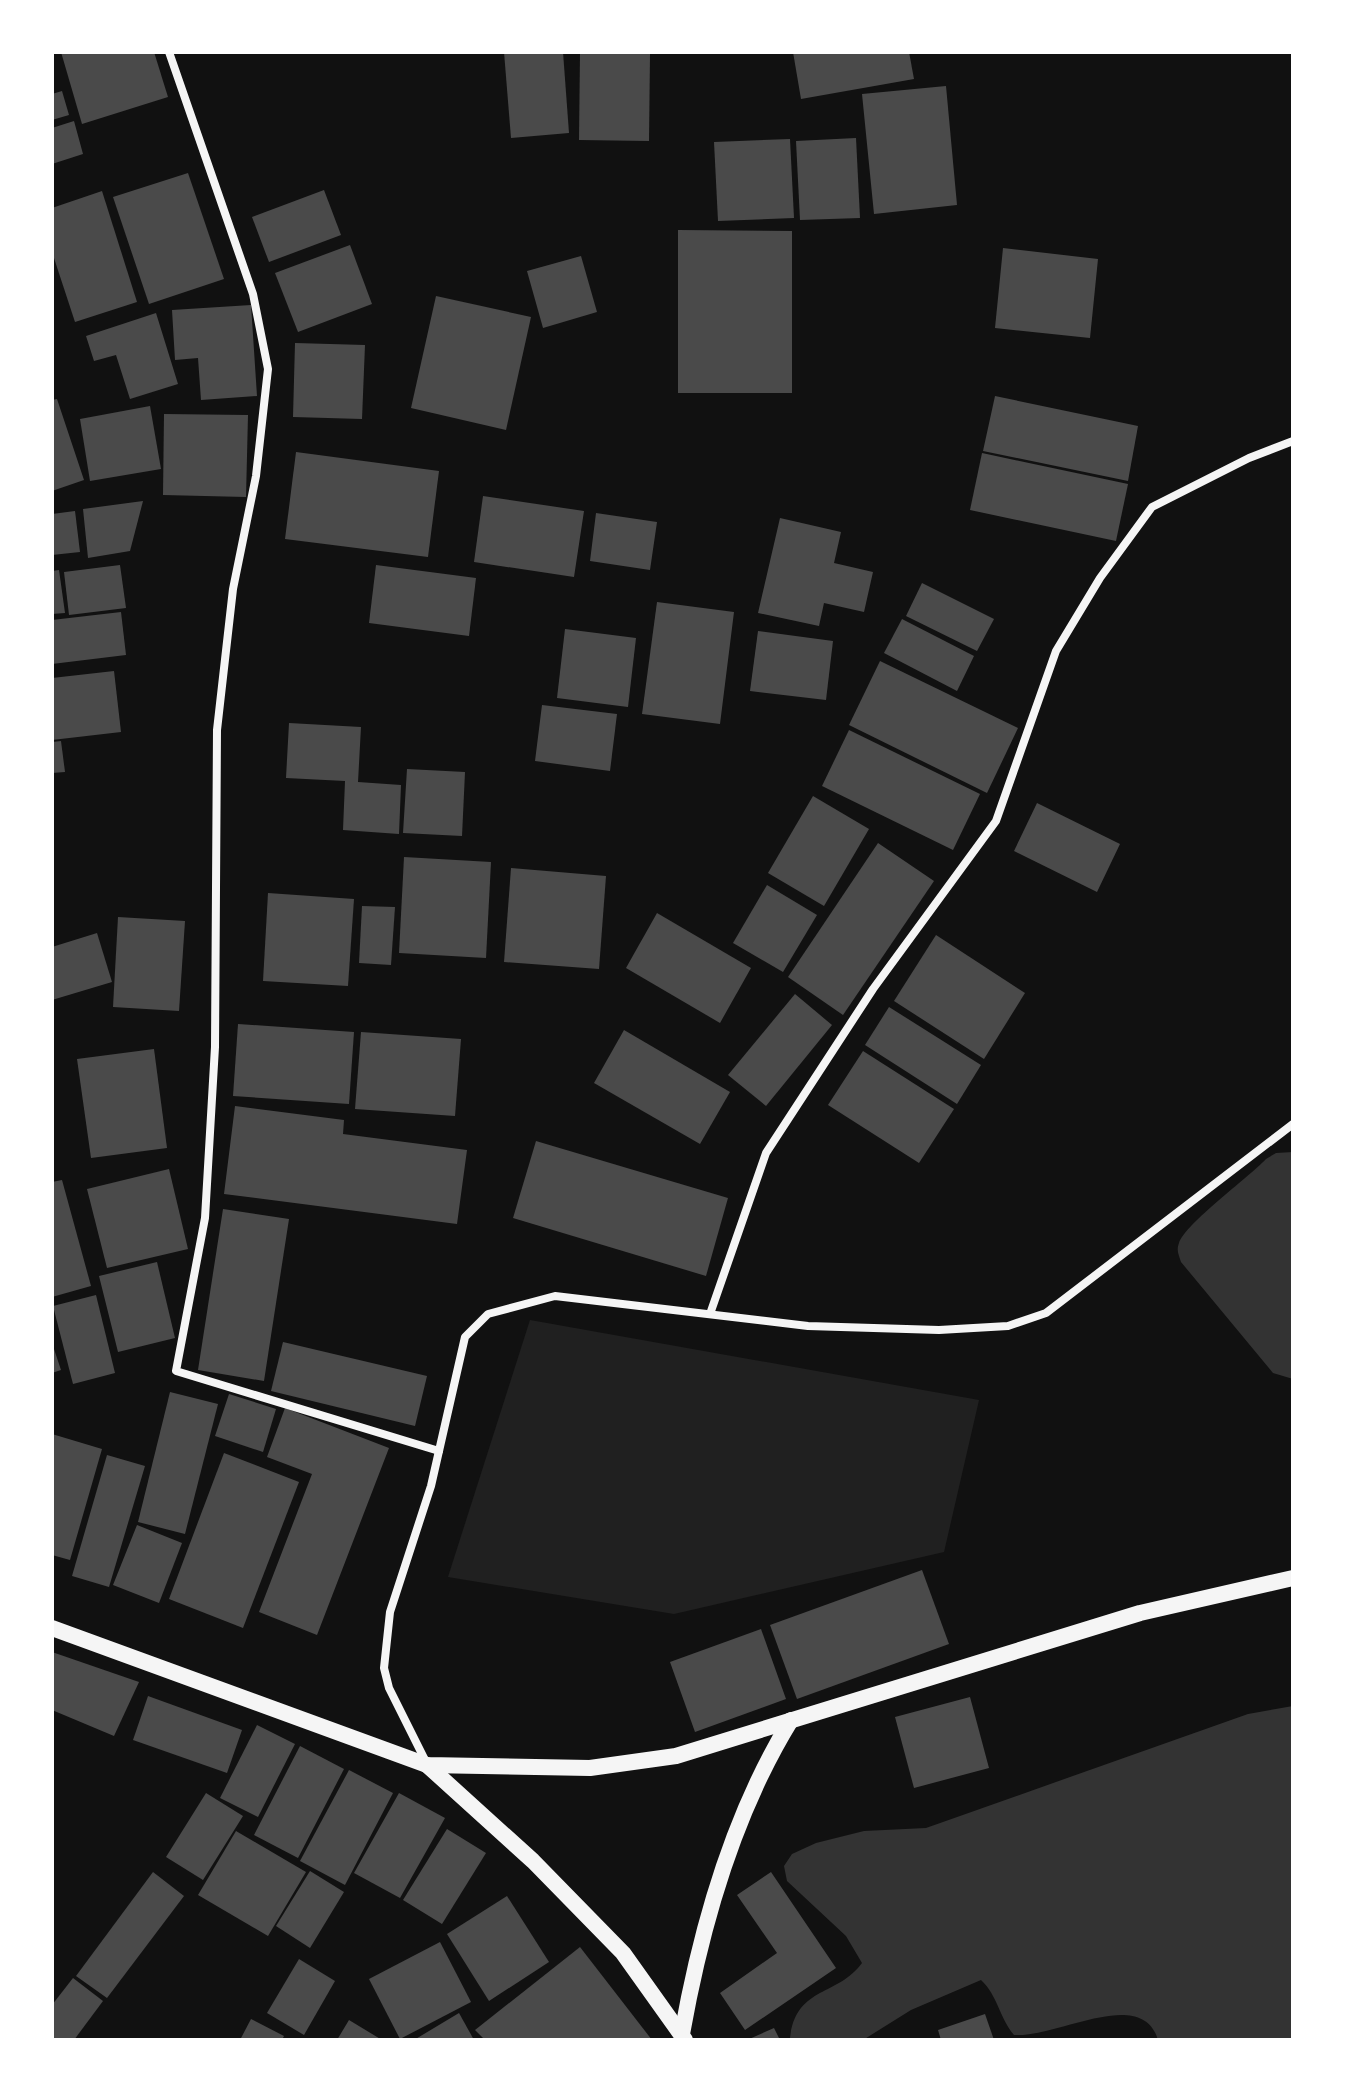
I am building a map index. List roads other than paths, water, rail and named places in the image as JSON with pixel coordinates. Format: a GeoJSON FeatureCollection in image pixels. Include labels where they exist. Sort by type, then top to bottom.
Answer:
{"type":"FeatureCollection","features":[{"type":"Feature","properties":{"kind":"main road"},"geometry":{"type":"LineString","coordinates":[[52,1628],[427,1765],[590,1768],[676,1756],[1140,1613],[1293,1578]]}},
{"type":"Feature","properties":{"kind":"main road"},"geometry":{"type":"LineString","coordinates":[[684,2037],[697,1948],[762,1767],[791,1720]]}},
{"type":"Feature","properties":{"kind":"main road"},"geometry":{"type":"LineString","coordinates":[[427,1765],[533,1861],[623,1953],[684,2037]]}},
{"type":"Feature","properties":{"kind":"street"},"geometry":{"type":"LineString","coordinates":[[169,52],[253,294],[268,369],[256,476],[233,589],[217,730],[215,1047],[205,1218],[176,1371],[439,1451]]}},
{"type":"Feature","properties":{"kind":"street"},"geometry":{"type":"LineString","coordinates":[[710,1314],[766,1153],[873,989],[996,821],[1056,651],[1108,566],[1152,507],[1249,458],[1293,441]]}},
{"type":"Feature","properties":{"kind":"street"},"geometry":{"type":"LineString","coordinates":[[427,1765],[389,1688],[384,1668],[390,1612],[439,1451],[465,1337],[488,1314],[555,1296],[808,1326],[939,1330],[1008,1326],[1046,1313],[1293,1124]]}}]}
